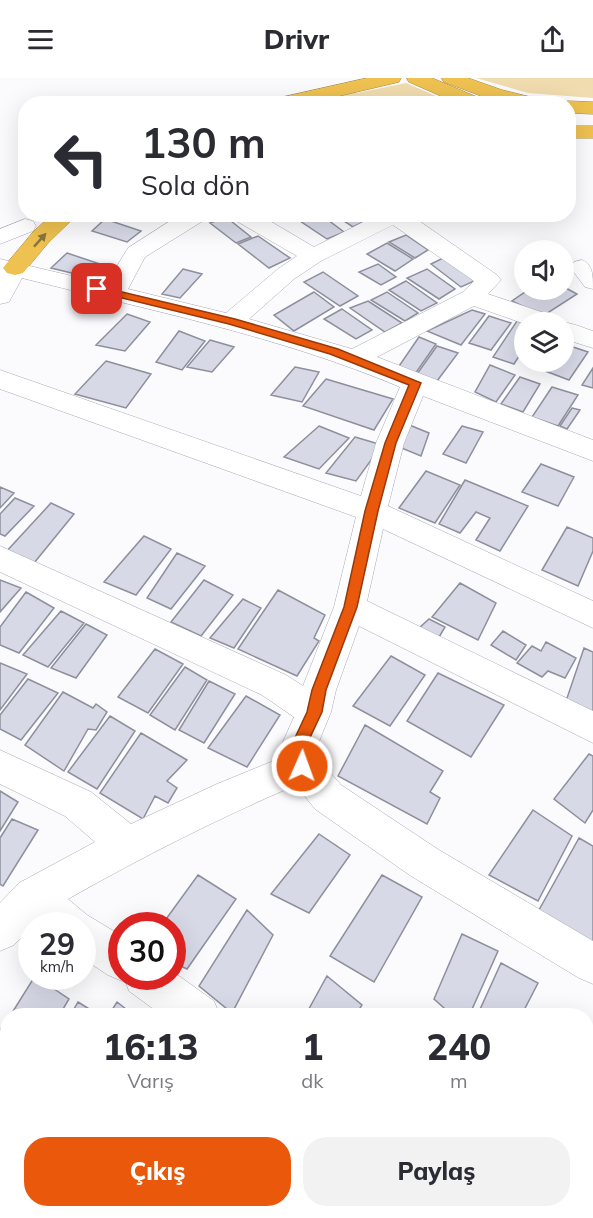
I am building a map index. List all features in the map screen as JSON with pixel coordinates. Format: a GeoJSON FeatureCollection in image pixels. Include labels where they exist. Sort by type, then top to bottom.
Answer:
{"type":"FeatureCollection","features":[{"type":"Feature","properties":{"kind":"highway"},"geometry":{"type":"LineString","coordinates":[[309,96],[392,78]]}},
{"type":"Feature","properties":{"kind":"highway"},"geometry":{"type":"LineString","coordinates":[[416,78],[458,96]]}},
{"type":"Feature","properties":{"kind":"highway"},"geometry":{"type":"LineString","coordinates":[[451,78],[500,96]]}},
{"type":"Feature","properties":{"kind":"highway"},"geometry":{"type":"LineString","coordinates":[[576,107],[593,108]]}},
{"type":"Feature","properties":{"kind":"highway"},"geometry":{"type":"LineString","coordinates":[[576,121],[593,121]]}},
{"type":"Feature","properties":{"kind":"highway"},"geometry":{"type":"LineString","coordinates":[[576,132],[593,132]]}},
{"type":"Feature","properties":{"kind":"highway"},"geometry":{"type":"LineString","coordinates":[[5,264],[31,222]]}},
{"type":"Feature","properties":{"kind":"highway"},"geometry":{"type":"LineString","coordinates":[[5,264],[58,222]]}},
{"type":"Feature","properties":{"kind":"street"},"geometry":{"type":"LineString","coordinates":[[0,237],[28,222]]}},
{"type":"Feature","properties":{"kind":"street"},"geometry":{"type":"LineString","coordinates":[[112,294],[136,254],[186,222]]}},
{"type":"Feature","properties":{"kind":"street"},"geometry":{"type":"LineString","coordinates":[[255,222],[313,256]]}},
{"type":"Feature","properties":{"kind":"street"},"geometry":{"type":"LineString","coordinates":[[231,322],[286,274],[313,256],[383,222]]}},
{"type":"Feature","properties":{"kind":"street"},"geometry":{"type":"LineString","coordinates":[[355,358],[472,297],[489,280],[407,222]]}},
{"type":"Feature","properties":{"kind":"street"},"geometry":{"type":"LineString","coordinates":[[0,297],[5,264],[112,294],[231,322],[355,358],[415,383],[590,446]]}},
{"type":"Feature","properties":{"kind":"street"},"geometry":{"type":"LineString","coordinates":[[472,297],[515,312]]}},
{"type":"Feature","properties":{"kind":"street"},"geometry":{"type":"LineString","coordinates":[[574,333],[593,340]]}},
{"type":"Feature","properties":{"kind":"street"},"geometry":{"type":"LineString","coordinates":[[0,379],[372,511],[593,615]]}},
{"type":"Feature","properties":{"kind":"street"},"geometry":{"type":"LineString","coordinates":[[415,383],[390,443],[350,607],[319,690],[314,712],[300,744],[302,766],[328,797],[406,850],[593,964]]}},
{"type":"Feature","properties":{"kind":"street"},"geometry":{"type":"LineString","coordinates":[[0,558],[274,685],[314,712]]}},
{"type":"Feature","properties":{"kind":"street"},"geometry":{"type":"LineString","coordinates":[[350,607],[593,728]]}},
{"type":"Feature","properties":{"kind":"street"},"geometry":{"type":"LineString","coordinates":[[0,766],[78,804],[127,845]]}},
{"type":"Feature","properties":{"kind":"street"},"geometry":{"type":"LineString","coordinates":[[0,931],[33,897],[127,845],[230,796],[302,766]]}},
{"type":"Feature","properties":{"kind":"street"},"geometry":{"type":"LineString","coordinates":[[33,897],[53,912]]}},
{"type":"Feature","properties":{"kind":"street"},"geometry":{"type":"LineString","coordinates":[[163,990],[188,1008]]}},
{"type":"Feature","properties":{"kind":"shaded area"},"geometry":{"type":"Polygon","coordinates":[[[476,78],[593,78],[593,98],[528,93],[476,78]]]}},
{"type":"Feature","properties":{"kind":"shaded area"},"geometry":{"type":"Polygon","coordinates":[[[406,83],[436,96],[334,96],[355,91],[357,93],[406,83]]]}},
{"type":"Feature","properties":{"kind":"building"},"geometry":{"type":"Polygon","coordinates":[[[102,222],[114,222],[141,231],[127,242],[92,231],[102,222]]]}},
{"type":"Feature","properties":{"kind":"building"},"geometry":{"type":"Polygon","coordinates":[[[232,222],[251,237],[236,243],[210,223],[232,222]]]}},
{"type":"Feature","properties":{"kind":"building"},"geometry":{"type":"Polygon","coordinates":[[[302,222],[331,222],[344,232],[327,239],[302,222]]]}},
{"type":"Feature","properties":{"kind":"building"},"geometry":{"type":"Polygon","coordinates":[[[345,222],[363,222],[353,227],[345,222]]]}},
{"type":"Feature","properties":{"kind":"building"},"geometry":{"type":"Polygon","coordinates":[[[406,235],[428,250],[415,258],[389,242],[406,235]]]}},
{"type":"Feature","properties":{"kind":"building"},"geometry":{"type":"Polygon","coordinates":[[[258,236],[290,258],[269,268],[238,244],[258,236]]]}},
{"type":"Feature","properties":{"kind":"building"},"geometry":{"type":"Polygon","coordinates":[[[387,243],[413,259],[395,271],[367,254],[387,243]]]}},
{"type":"Feature","properties":{"kind":"building"},"geometry":{"type":"Polygon","coordinates":[[[67,253],[106,266],[92,278],[51,268],[67,253]]]}},
{"type":"Feature","properties":{"kind":"building"},"geometry":{"type":"Polygon","coordinates":[[[445,257],[481,278],[461,287],[431,264],[445,257]]]}},
{"type":"Feature","properties":{"kind":"building"},"geometry":{"type":"Polygon","coordinates":[[[378,264],[396,277],[381,285],[359,272],[378,264]]]}},
{"type":"Feature","properties":{"kind":"building"},"geometry":{"type":"Polygon","coordinates":[[[183,269],[202,274],[180,298],[162,294],[183,269]]]}},
{"type":"Feature","properties":{"kind":"building"},"geometry":{"type":"Polygon","coordinates":[[[427,269],[455,289],[439,299],[407,278],[427,269]]]}},
{"type":"Feature","properties":{"kind":"building"},"geometry":{"type":"Polygon","coordinates":[[[323,272],[358,296],[340,306],[304,282],[323,272]]]}},
{"type":"Feature","properties":{"kind":"building"},"geometry":{"type":"Polygon","coordinates":[[[406,281],[437,303],[421,311],[389,290],[406,281]]]}},
{"type":"Feature","properties":{"kind":"building"},"geometry":{"type":"Polygon","coordinates":[[[314,292],[334,307],[294,331],[274,315],[314,292]]]}},
{"type":"Feature","properties":{"kind":"building"},"geometry":{"type":"Polygon","coordinates":[[[387,292],[418,313],[405,321],[371,300],[387,292]]]}},
{"type":"Feature","properties":{"kind":"building"},"geometry":{"type":"Polygon","coordinates":[[[568,300],[549,312],[535,312],[512,301],[568,300]]]}},
{"type":"Feature","properties":{"kind":"building"},"geometry":{"type":"Polygon","coordinates":[[[368,301],[402,323],[385,332],[350,308],[368,301]]]}},
{"type":"Feature","properties":{"kind":"building"},"geometry":{"type":"Polygon","coordinates":[[[342,309],[372,330],[356,339],[324,319],[342,309]]]}},
{"type":"Feature","properties":{"kind":"building"},"geometry":{"type":"Polygon","coordinates":[[[472,310],[485,314],[461,345],[427,331],[472,310]]]}},
{"type":"Feature","properties":{"kind":"building"},"geometry":{"type":"Polygon","coordinates":[[[127,314],[150,322],[125,351],[96,345],[127,314]]]}},
{"type":"Feature","properties":{"kind":"building"},"geometry":{"type":"Polygon","coordinates":[[[489,316],[511,323],[491,350],[469,343],[489,316]]]}},
{"type":"Feature","properties":{"kind":"building"},"geometry":{"type":"Polygon","coordinates":[[[514,326],[514,364],[493,357],[514,326]]]}},
{"type":"Feature","properties":{"kind":"building"},"geometry":{"type":"Polygon","coordinates":[[[179,331],[205,341],[182,370],[156,362],[179,331]]]}},
{"type":"Feature","properties":{"kind":"building"},"geometry":{"type":"Polygon","coordinates":[[[419,337],[436,344],[415,374],[397,369],[419,337]]]}},
{"type":"Feature","properties":{"kind":"building"},"geometry":{"type":"Polygon","coordinates":[[[210,340],[234,347],[212,372],[187,367],[210,340]]]}},
{"type":"Feature","properties":{"kind":"building"},"geometry":{"type":"Polygon","coordinates":[[[437,346],[458,353],[437,381],[417,374],[437,346]]]}},
{"type":"Feature","properties":{"kind":"building"},"geometry":{"type":"Polygon","coordinates":[[[574,347],[588,352],[569,380],[548,372],[574,372],[574,347]]]}},
{"type":"Feature","properties":{"kind":"building"},"geometry":{"type":"Polygon","coordinates":[[[106,361],[151,374],[126,408],[75,394],[106,361]]]}},
{"type":"Feature","properties":{"kind":"building"},"geometry":{"type":"Polygon","coordinates":[[[490,365],[515,375],[496,402],[475,392],[490,365]]]}},
{"type":"Feature","properties":{"kind":"building"},"geometry":{"type":"Polygon","coordinates":[[[295,367],[319,372],[302,402],[271,395],[295,367]]]}},
{"type":"Feature","properties":{"kind":"building"},"geometry":{"type":"Polygon","coordinates":[[[593,368],[593,388],[582,385],[593,368]]]}},
{"type":"Feature","properties":{"kind":"building"},"geometry":{"type":"Polygon","coordinates":[[[520,377],[540,384],[523,412],[501,404],[520,377]]]}},
{"type":"Feature","properties":{"kind":"building"},"geometry":{"type":"Polygon","coordinates":[[[326,379],[393,399],[374,430],[303,406],[326,379]]]}},
{"type":"Feature","properties":{"kind":"building"},"geometry":{"type":"Polygon","coordinates":[[[552,387],[578,395],[558,426],[532,417],[552,387]]]}},
{"type":"Feature","properties":{"kind":"building"},"geometry":{"type":"Polygon","coordinates":[[[572,408],[580,410],[567,429],[560,426],[572,408]]]}},
{"type":"Feature","properties":{"kind":"building"},"geometry":{"type":"Polygon","coordinates":[[[407,424],[429,433],[421,456],[394,445],[407,424]]]}},
{"type":"Feature","properties":{"kind":"building"},"geometry":{"type":"Polygon","coordinates":[[[319,426],[349,438],[319,469],[284,457],[319,426]]]}},
{"type":"Feature","properties":{"kind":"building"},"geometry":{"type":"Polygon","coordinates":[[[462,426],[483,432],[466,463],[443,454],[462,426]]]}},
{"type":"Feature","properties":{"kind":"building"},"geometry":{"type":"Polygon","coordinates":[[[355,437],[382,445],[356,481],[326,473],[355,437]]]}},
{"type":"Feature","properties":{"kind":"building"},"geometry":{"type":"Polygon","coordinates":[[[541,464],[574,477],[558,506],[522,492],[541,464]]]}},
{"type":"Feature","properties":{"kind":"building"},"geometry":{"type":"Polygon","coordinates":[[[426,471],[460,485],[435,523],[399,508],[426,471]]]}},
{"type":"Feature","properties":{"kind":"building"},"geometry":{"type":"Polygon","coordinates":[[[465,480],[528,506],[500,551],[476,540],[490,518],[476,512],[460,533],[439,524],[465,480]]]}},
{"type":"Feature","properties":{"kind":"building"},"geometry":{"type":"Polygon","coordinates":[[[0,487],[14,493],[0,508],[0,487]]]}},
{"type":"Feature","properties":{"kind":"building"},"geometry":{"type":"Polygon","coordinates":[[[15,498],[34,506],[5,536],[0,534],[0,514],[15,498]]]}},
{"type":"Feature","properties":{"kind":"building"},"geometry":{"type":"Polygon","coordinates":[[[51,503],[74,514],[34,563],[5,553],[51,503]]]}},
{"type":"Feature","properties":{"kind":"building"},"geometry":{"type":"Polygon","coordinates":[[[567,527],[593,538],[593,551],[578,586],[542,570],[567,527]]]}},
{"type":"Feature","properties":{"kind":"building"},"geometry":{"type":"Polygon","coordinates":[[[144,536],[171,549],[136,595],[104,582],[144,536]]]}},
{"type":"Feature","properties":{"kind":"building"},"geometry":{"type":"Polygon","coordinates":[[[177,553],[205,566],[171,609],[147,598],[177,553]]]}},
{"type":"Feature","properties":{"kind":"building"},"geometry":{"type":"Polygon","coordinates":[[[0,580],[21,588],[0,612],[0,580]]]}},
{"type":"Feature","properties":{"kind":"building"},"geometry":{"type":"Polygon","coordinates":[[[204,580],[233,595],[201,636],[171,622],[204,580]]]}},
{"type":"Feature","properties":{"kind":"building"},"geometry":{"type":"Polygon","coordinates":[[[460,583],[496,603],[478,640],[432,617],[460,583]]]}},
{"type":"Feature","properties":{"kind":"building"},"geometry":{"type":"Polygon","coordinates":[[[278,590],[325,615],[314,638],[319,641],[297,676],[238,649],[278,590]]]}},
{"type":"Feature","properties":{"kind":"building"},"geometry":{"type":"Polygon","coordinates":[[[26,592],[54,608],[19,653],[0,645],[0,627],[26,592]]]}},
{"type":"Feature","properties":{"kind":"building"},"geometry":{"type":"Polygon","coordinates":[[[243,599],[261,608],[234,648],[210,638],[243,599]]]}},
{"type":"Feature","properties":{"kind":"building"},"geometry":{"type":"Polygon","coordinates":[[[61,611],[84,623],[48,667],[23,655],[61,611]]]}},
{"type":"Feature","properties":{"kind":"building"},"geometry":{"type":"Polygon","coordinates":[[[429,619],[445,627],[438,639],[418,629],[429,619]]]}},
{"type":"Feature","properties":{"kind":"building"},"geometry":{"type":"Polygon","coordinates":[[[86,624],[107,635],[76,678],[51,668],[86,624]]]}},
{"type":"Feature","properties":{"kind":"building"},"geometry":{"type":"Polygon","coordinates":[[[503,631],[526,645],[516,660],[491,645],[503,631]]]}},
{"type":"Feature","properties":{"kind":"building"},"geometry":{"type":"Polygon","coordinates":[[[546,642],[576,658],[565,678],[548,671],[542,677],[517,663],[532,646],[541,651],[546,642]]]}},
{"type":"Feature","properties":{"kind":"building"},"geometry":{"type":"Polygon","coordinates":[[[584,648],[593,652],[593,718],[565,704],[584,648]]]}},
{"type":"Feature","properties":{"kind":"building"},"geometry":{"type":"Polygon","coordinates":[[[155,649],[183,664],[148,713],[118,697],[155,649]]]}},
{"type":"Feature","properties":{"kind":"building"},"geometry":{"type":"Polygon","coordinates":[[[391,656],[425,675],[390,726],[353,706],[391,656]]]}},
{"type":"Feature","properties":{"kind":"building"},"geometry":{"type":"Polygon","coordinates":[[[0,663],[27,674],[0,710],[0,663]]]}},
{"type":"Feature","properties":{"kind":"building"},"geometry":{"type":"Polygon","coordinates":[[[185,667],[207,680],[175,730],[150,715],[185,667]]]}},
{"type":"Feature","properties":{"kind":"building"},"geometry":{"type":"Polygon","coordinates":[[[438,673],[504,705],[471,757],[407,721],[438,673]]]}},
{"type":"Feature","properties":{"kind":"building"},"geometry":{"type":"Polygon","coordinates":[[[28,679],[58,693],[21,740],[0,729],[0,715],[28,679]]]}},
{"type":"Feature","properties":{"kind":"building"},"geometry":{"type":"Polygon","coordinates":[[[209,681],[235,694],[204,743],[179,730],[209,681]]]}},
{"type":"Feature","properties":{"kind":"building"},"geometry":{"type":"Polygon","coordinates":[[[63,692],[93,708],[96,704],[107,712],[96,730],[88,729],[64,771],[25,745],[63,692]]]}},
{"type":"Feature","properties":{"kind":"building"},"geometry":{"type":"Polygon","coordinates":[[[246,696],[280,715],[247,767],[208,748],[246,696]]]}},
{"type":"Feature","properties":{"kind":"building"},"geometry":{"type":"Polygon","coordinates":[[[110,716],[135,731],[97,789],[68,772],[110,716]]]}},
{"type":"Feature","properties":{"kind":"building"},"geometry":{"type":"Polygon","coordinates":[[[365,725],[443,771],[430,792],[440,798],[427,824],[338,776],[365,725]]]}},
{"type":"Feature","properties":{"kind":"building"},"geometry":{"type":"Polygon","coordinates":[[[141,733],[187,760],[167,781],[177,788],[168,803],[155,796],[143,819],[100,793],[141,733]]]}},
{"type":"Feature","properties":{"kind":"building"},"geometry":{"type":"Polygon","coordinates":[[[589,754],[593,756],[593,810],[585,823],[554,799],[589,754]]]}},
{"type":"Feature","properties":{"kind":"building"},"geometry":{"type":"Polygon","coordinates":[[[0,791],[18,802],[0,831],[0,791]]]}},
{"type":"Feature","properties":{"kind":"building"},"geometry":{"type":"Polygon","coordinates":[[[533,810],[572,836],[538,901],[489,875],[533,810]]]}},
{"type":"Feature","properties":{"kind":"building"},"geometry":{"type":"Polygon","coordinates":[[[12,819],[38,830],[3,886],[0,884],[0,838],[12,819]]]}},
{"type":"Feature","properties":{"kind":"building"},"geometry":{"type":"Polygon","coordinates":[[[319,834],[350,855],[309,913],[271,894],[319,834]]]}},
{"type":"Feature","properties":{"kind":"building"},"geometry":{"type":"Polygon","coordinates":[[[579,838],[593,846],[593,943],[539,910],[579,838]]]}},
{"type":"Feature","properties":{"kind":"building"},"geometry":{"type":"Polygon","coordinates":[[[198,875],[236,899],[187,969],[186,912],[171,912],[198,875]]]}},
{"type":"Feature","properties":{"kind":"building"},"geometry":{"type":"Polygon","coordinates":[[[382,875],[422,897],[374,982],[330,956],[382,875]]]}},
{"type":"Feature","properties":{"kind":"building"},"geometry":{"type":"Polygon","coordinates":[[[247,910],[273,935],[235,1008],[226,1008],[199,986],[247,910]]]}},
{"type":"Feature","properties":{"kind":"building"},"geometry":{"type":"Polygon","coordinates":[[[462,934],[498,951],[473,1008],[444,1008],[434,999],[462,934]]]}},
{"type":"Feature","properties":{"kind":"building"},"geometry":{"type":"Polygon","coordinates":[[[501,963],[538,983],[525,1008],[481,1008],[501,963]]]}},
{"type":"Feature","properties":{"kind":"building"},"geometry":{"type":"Polygon","coordinates":[[[327,976],[362,1005],[360,1008],[309,1008],[327,976]]]}},
{"type":"Feature","properties":{"kind":"building"},"geometry":{"type":"Polygon","coordinates":[[[26,990],[56,990],[69,999],[64,1008],[15,1008],[26,990]]]}},
{"type":"Feature","properties":{"kind":"building"},"geometry":{"type":"Polygon","coordinates":[[[78,1002],[88,1008],[75,1008],[78,1002]]]}},
{"type":"Feature","properties":{"kind":"building"},"geometry":{"type":"Polygon","coordinates":[[[117,1002],[125,1008],[113,1008],[117,1002]]]}},
{"type":"Feature","properties":{"kind":"route"},"geometry":{"type":"LineString","coordinates":[[97,289],[231,322],[355,358],[415,383],[390,443],[350,607],[319,690],[314,712],[300,744],[302,766]]}}]}
